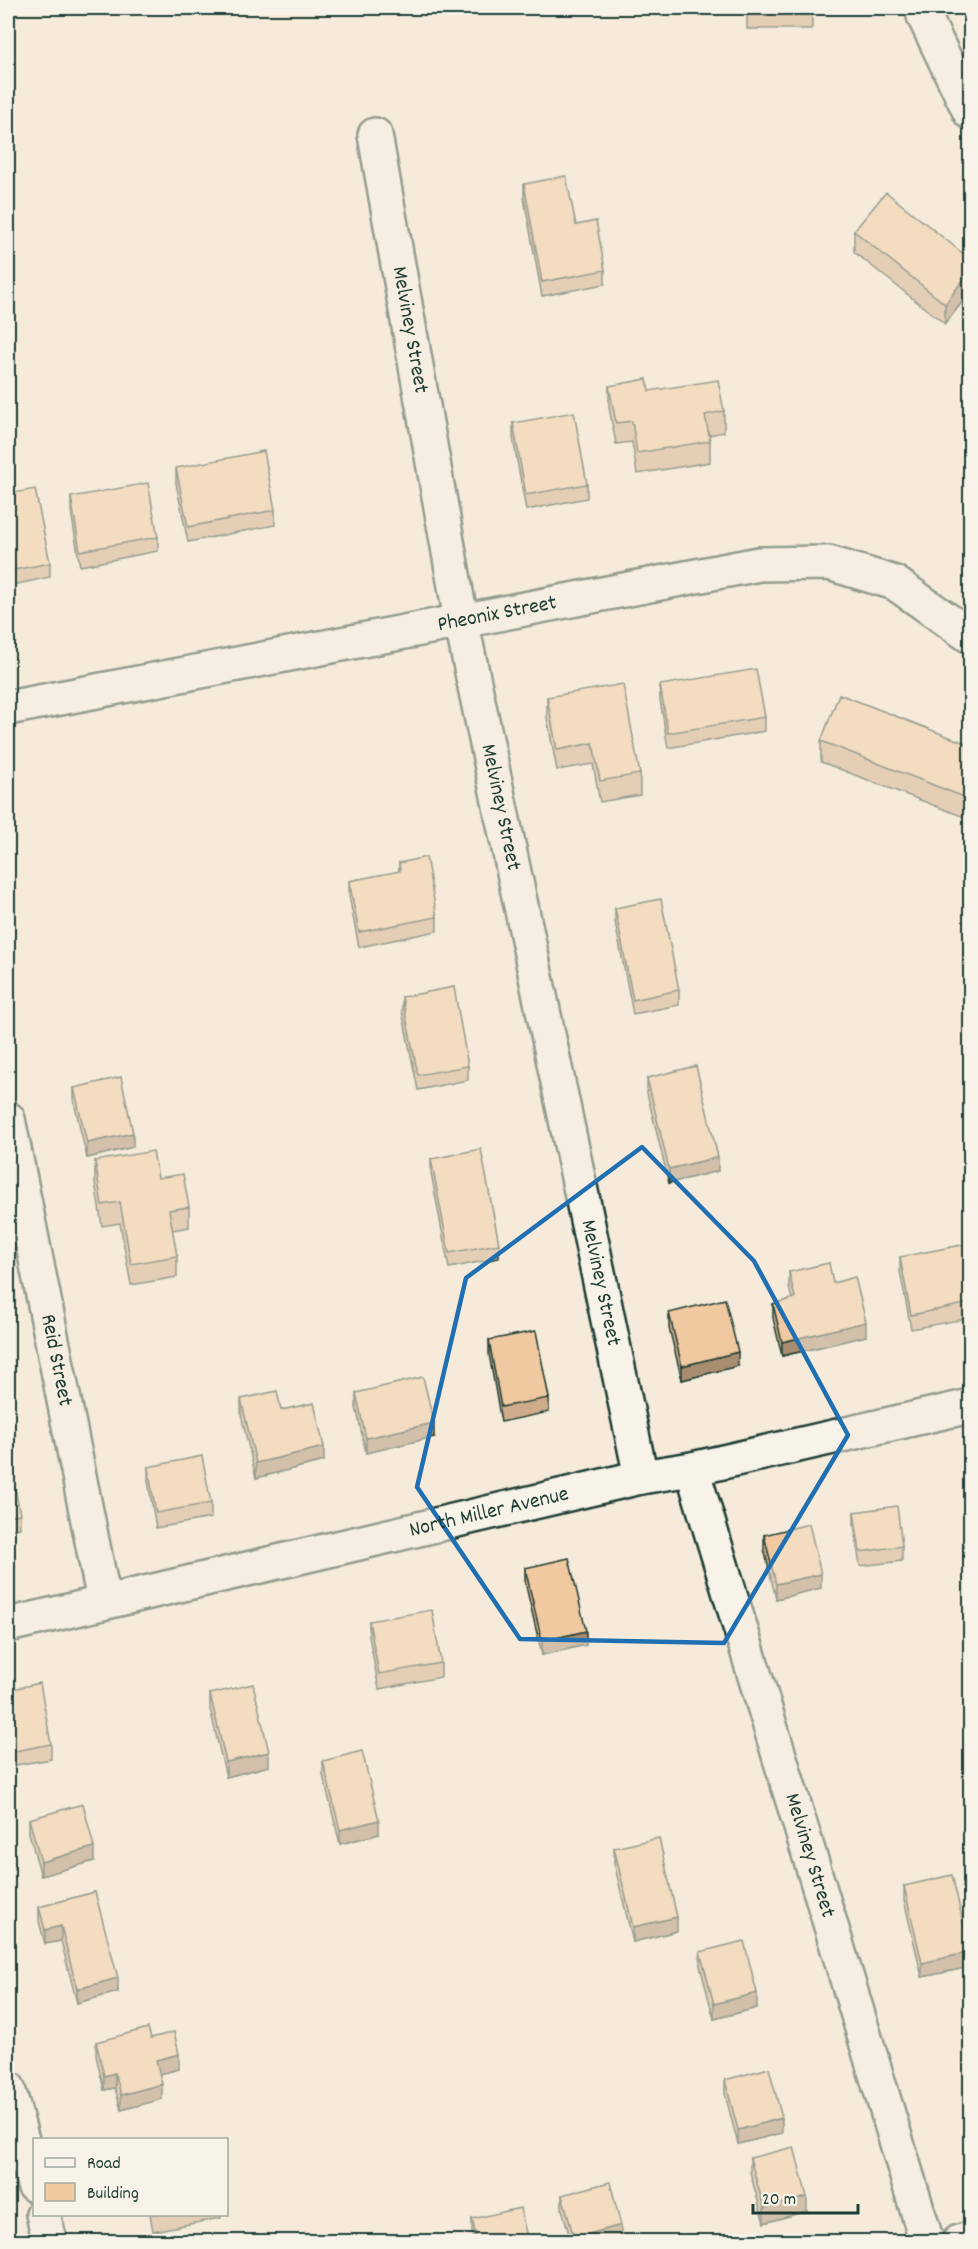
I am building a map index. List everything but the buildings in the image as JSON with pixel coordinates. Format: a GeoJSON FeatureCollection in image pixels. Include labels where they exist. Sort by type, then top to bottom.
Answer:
{"type":"FeatureCollection","features":[{"type":"Feature","properties":{"kind":"street"},"geometry":{"type":"LineString","coordinates":[[923,8],[924,16],[970,112]]}},
{"type":"Feature","properties":{"kind":"street","name":"Melviney Street"},"geometry":{"type":"LineString","coordinates":[[375,135],[461,620],[641,1478]]}},
{"type":"Feature","properties":{"kind":"street","name":"Pheonix Street"},"geometry":{"type":"LineString","coordinates":[[8,708],[759,564],[829,563],[895,584],[970,636]]}},
{"type":"Feature","properties":{"kind":"street","name":"Reid Street"},"geometry":{"type":"LineString","coordinates":[[8,1119],[104,1601]]}},
{"type":"Feature","properties":{"kind":"street","name":"North Miller Avenue"},"geometry":{"type":"LineString","coordinates":[[8,1625],[641,1478],[692,1469],[970,1406]]}},
{"type":"Feature","properties":{"kind":"street","name":"Melviney Street"},"geometry":{"type":"LineString","coordinates":[[692,1469],[927,2241]]}},
{"type":"Feature","properties":{"kind":"street"},"geometry":{"type":"LineString","coordinates":[[8,2088],[33,2181]]}},
{"type":"Feature","properties":{"kind":"street"},"geometry":{"type":"LineString","coordinates":[[44,2216],[50,2241]]}},
{"type":"Feature","properties":{"kind":"street"},"geometry":{"type":"LineString","coordinates":[[959,2241],[970,2239]]}},
{"type":"Feature","properties":{"kind":"highlighted area"},"geometry":{"type":"Polygon","coordinates":[[[642,1147],[754,1261],[848,1435],[724,1643],[520,1639],[417,1487],[466,1278],[642,1147]]]}}]}
